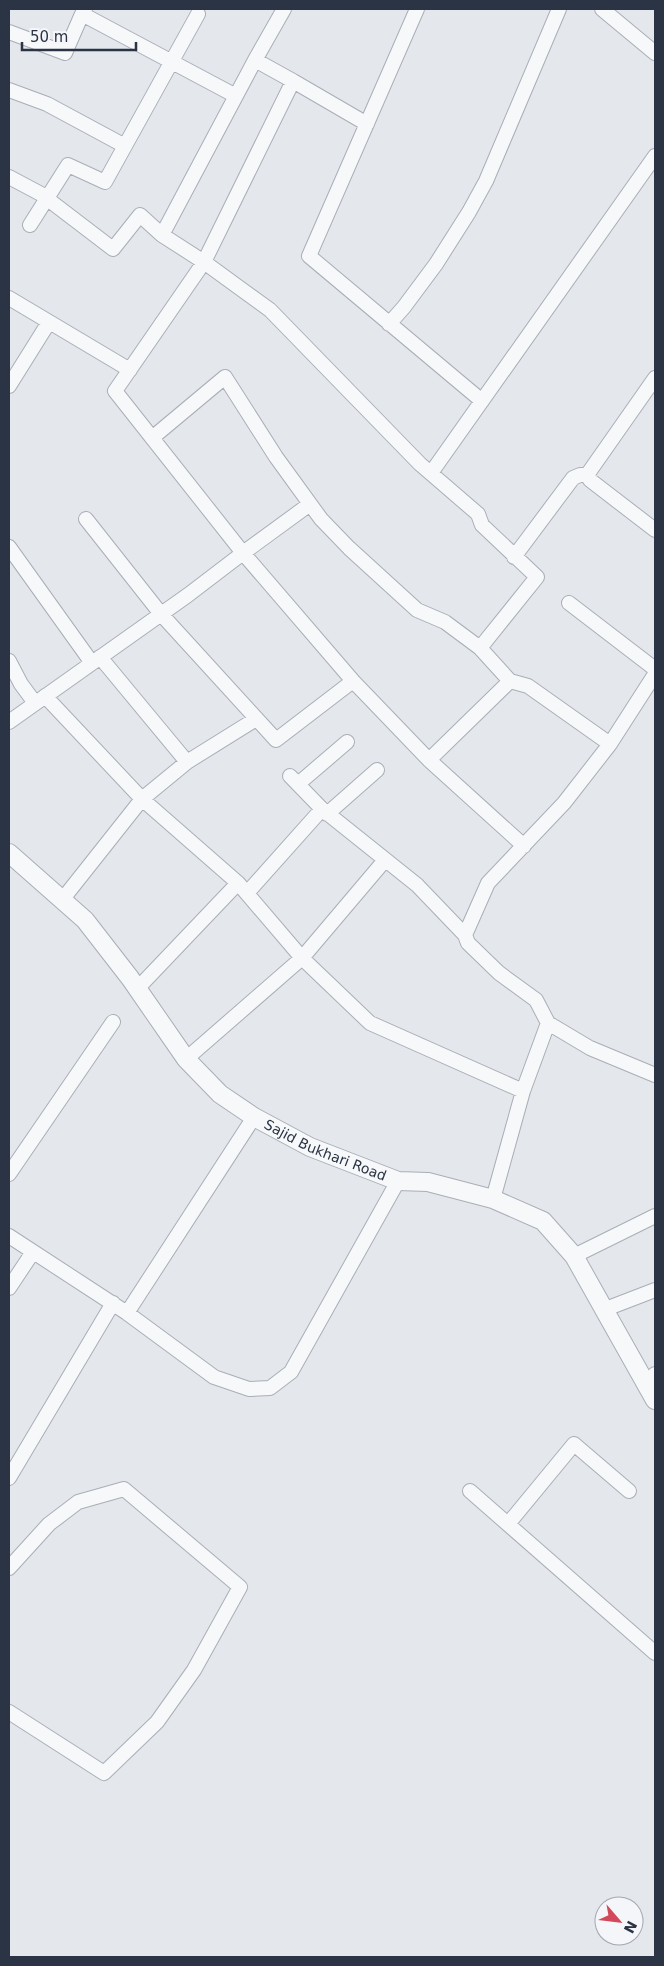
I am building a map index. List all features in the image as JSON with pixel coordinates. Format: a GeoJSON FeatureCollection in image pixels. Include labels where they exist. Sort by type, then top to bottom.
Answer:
{"type":"FeatureCollection","features":[{"type":"Feature","properties":{"kind":"street"},"geometry":{"type":"LineString","coordinates":[[162,235],[282,9]]}},
{"type":"Feature","properties":{"kind":"street"},"geometry":{"type":"LineString","coordinates":[[417,9],[309,256],[482,401]]}},
{"type":"Feature","properties":{"kind":"street"},"geometry":{"type":"LineString","coordinates":[[389,324],[436,264],[486,181],[559,9]]}},
{"type":"Feature","properties":{"kind":"street"},"geometry":{"type":"LineString","coordinates":[[602,9],[655,53]]}},
{"type":"Feature","properties":{"kind":"street"},"geometry":{"type":"LineString","coordinates":[[9,32],[65,53],[83,12],[236,96]]}},
{"type":"Feature","properties":{"kind":"street"},"geometry":{"type":"LineString","coordinates":[[30,225],[68,165],[105,182],[198,14]]}},
{"type":"Feature","properties":{"kind":"street"},"geometry":{"type":"LineString","coordinates":[[255,60],[368,124]]}},
{"type":"Feature","properties":{"kind":"street"},"geometry":{"type":"LineString","coordinates":[[294,81],[204,262],[115,391],[243,553],[352,681],[429,760],[524,846]]}},
{"type":"Feature","properties":{"kind":"street"},"geometry":{"type":"LineString","coordinates":[[9,90],[47,104],[125,146]]}},
{"type":"Feature","properties":{"kind":"street"},"geometry":{"type":"LineString","coordinates":[[431,473],[655,156]]}},
{"type":"Feature","properties":{"kind":"street"},"geometry":{"type":"LineString","coordinates":[[9,177],[47,198],[113,249],[140,216],[162,235],[204,262],[270,310],[431,473],[478,514],[482,525],[537,577],[480,648]]}},
{"type":"Feature","properties":{"kind":"street"},"geometry":{"type":"LineString","coordinates":[[9,298],[130,370]]}},
{"type":"Feature","properties":{"kind":"street"},"geometry":{"type":"LineString","coordinates":[[9,386],[50,322]]}},
{"type":"Feature","properties":{"kind":"street"},"geometry":{"type":"LineString","coordinates":[[152,438],[225,377],[276,457],[310,504],[349,548],[417,610],[445,622],[480,648],[510,682],[528,686],[610,744]]}},
{"type":"Feature","properties":{"kind":"street"},"geometry":{"type":"LineString","coordinates":[[587,475],[655,378]]}},
{"type":"Feature","properties":{"kind":"street"},"geometry":{"type":"LineString","coordinates":[[514,557],[573,478],[587,475]]}},
{"type":"Feature","properties":{"kind":"street"},"geometry":{"type":"LineString","coordinates":[[587,475],[590,480],[655,530]]}},
{"type":"Feature","properties":{"kind":"street"},"geometry":{"type":"LineString","coordinates":[[9,722],[161,614],[310,504]]}},
{"type":"Feature","properties":{"kind":"street"},"geometry":{"type":"LineString","coordinates":[[86,519],[161,614],[276,740],[352,681]]}},
{"type":"Feature","properties":{"kind":"street"},"geometry":{"type":"LineString","coordinates":[[9,547],[96,660],[187,762]]}},
{"type":"Feature","properties":{"kind":"street"},"geometry":{"type":"LineString","coordinates":[[569,603],[655,669]]}},
{"type":"Feature","properties":{"kind":"street"},"geometry":{"type":"LineString","coordinates":[[9,661],[21,684],[142,799],[242,888],[302,958],[370,1023],[523,1091]]}},
{"type":"Feature","properties":{"kind":"street"},"geometry":{"type":"LineString","coordinates":[[465,935],[488,883],[564,803],[610,744],[655,674]]}},
{"type":"Feature","properties":{"kind":"street"},"geometry":{"type":"LineString","coordinates":[[429,760],[510,682]]}},
{"type":"Feature","properties":{"kind":"street"},"geometry":{"type":"LineString","coordinates":[[62,900],[142,799],[187,762],[256,718]]}},
{"type":"Feature","properties":{"kind":"street"},"geometry":{"type":"LineString","coordinates":[[347,742],[294,780],[324,811],[417,885],[465,935],[468,943],[499,973],[536,1000],[548,1023],[590,1048],[655,1075]]}},
{"type":"Feature","properties":{"kind":"street"},"geometry":{"type":"LineString","coordinates":[[137,989],[324,811],[377,770]]}},
{"type":"Feature","properties":{"kind":"street","name":"Sajid Bukhari Road"},"geometry":{"type":"LineString","coordinates":[[9,853],[85,920],[137,989],[186,1059],[220,1094],[254,1117],[310,1147],[398,1181],[428,1182],[493,1199],[543,1221],[574,1256],[603,1310],[651,1379],[655,1400]]}},
{"type":"Feature","properties":{"kind":"street"},"geometry":{"type":"LineString","coordinates":[[186,1059],[302,958],[385,860]]}},
{"type":"Feature","properties":{"kind":"street"},"geometry":{"type":"LineString","coordinates":[[9,1174],[113,1022]]}},
{"type":"Feature","properties":{"kind":"street"},"geometry":{"type":"LineString","coordinates":[[493,1199],[523,1091],[548,1023]]}},
{"type":"Feature","properties":{"kind":"street"},"geometry":{"type":"LineString","coordinates":[[127,1313],[254,1117]]}},
{"type":"Feature","properties":{"kind":"street"},"geometry":{"type":"LineString","coordinates":[[9,1236],[127,1313],[214,1377],[249,1389],[270,1388],[291,1372],[398,1181]]}},
{"type":"Feature","properties":{"kind":"street"},"geometry":{"type":"LineString","coordinates":[[574,1256],[655,1216]]}},
{"type":"Feature","properties":{"kind":"street"},"geometry":{"type":"LineString","coordinates":[[11,1280],[33,1252]]}},
{"type":"Feature","properties":{"kind":"street"},"geometry":{"type":"LineString","coordinates":[[603,1310],[655,1290]]}},
{"type":"Feature","properties":{"kind":"street"},"geometry":{"type":"LineString","coordinates":[[9,1478],[113,1304]]}},
{"type":"Feature","properties":{"kind":"street"},"geometry":{"type":"LineString","coordinates":[[508,1524],[574,1444],[629,1491]]}},
{"type":"Feature","properties":{"kind":"street"},"geometry":{"type":"LineString","coordinates":[[9,1568],[49,1524],[78,1502],[124,1489],[240,1587],[194,1670],[157,1722],[104,1773],[9,1712]]}},
{"type":"Feature","properties":{"kind":"street"},"geometry":{"type":"LineString","coordinates":[[470,1490],[655,1653]]}}]}
